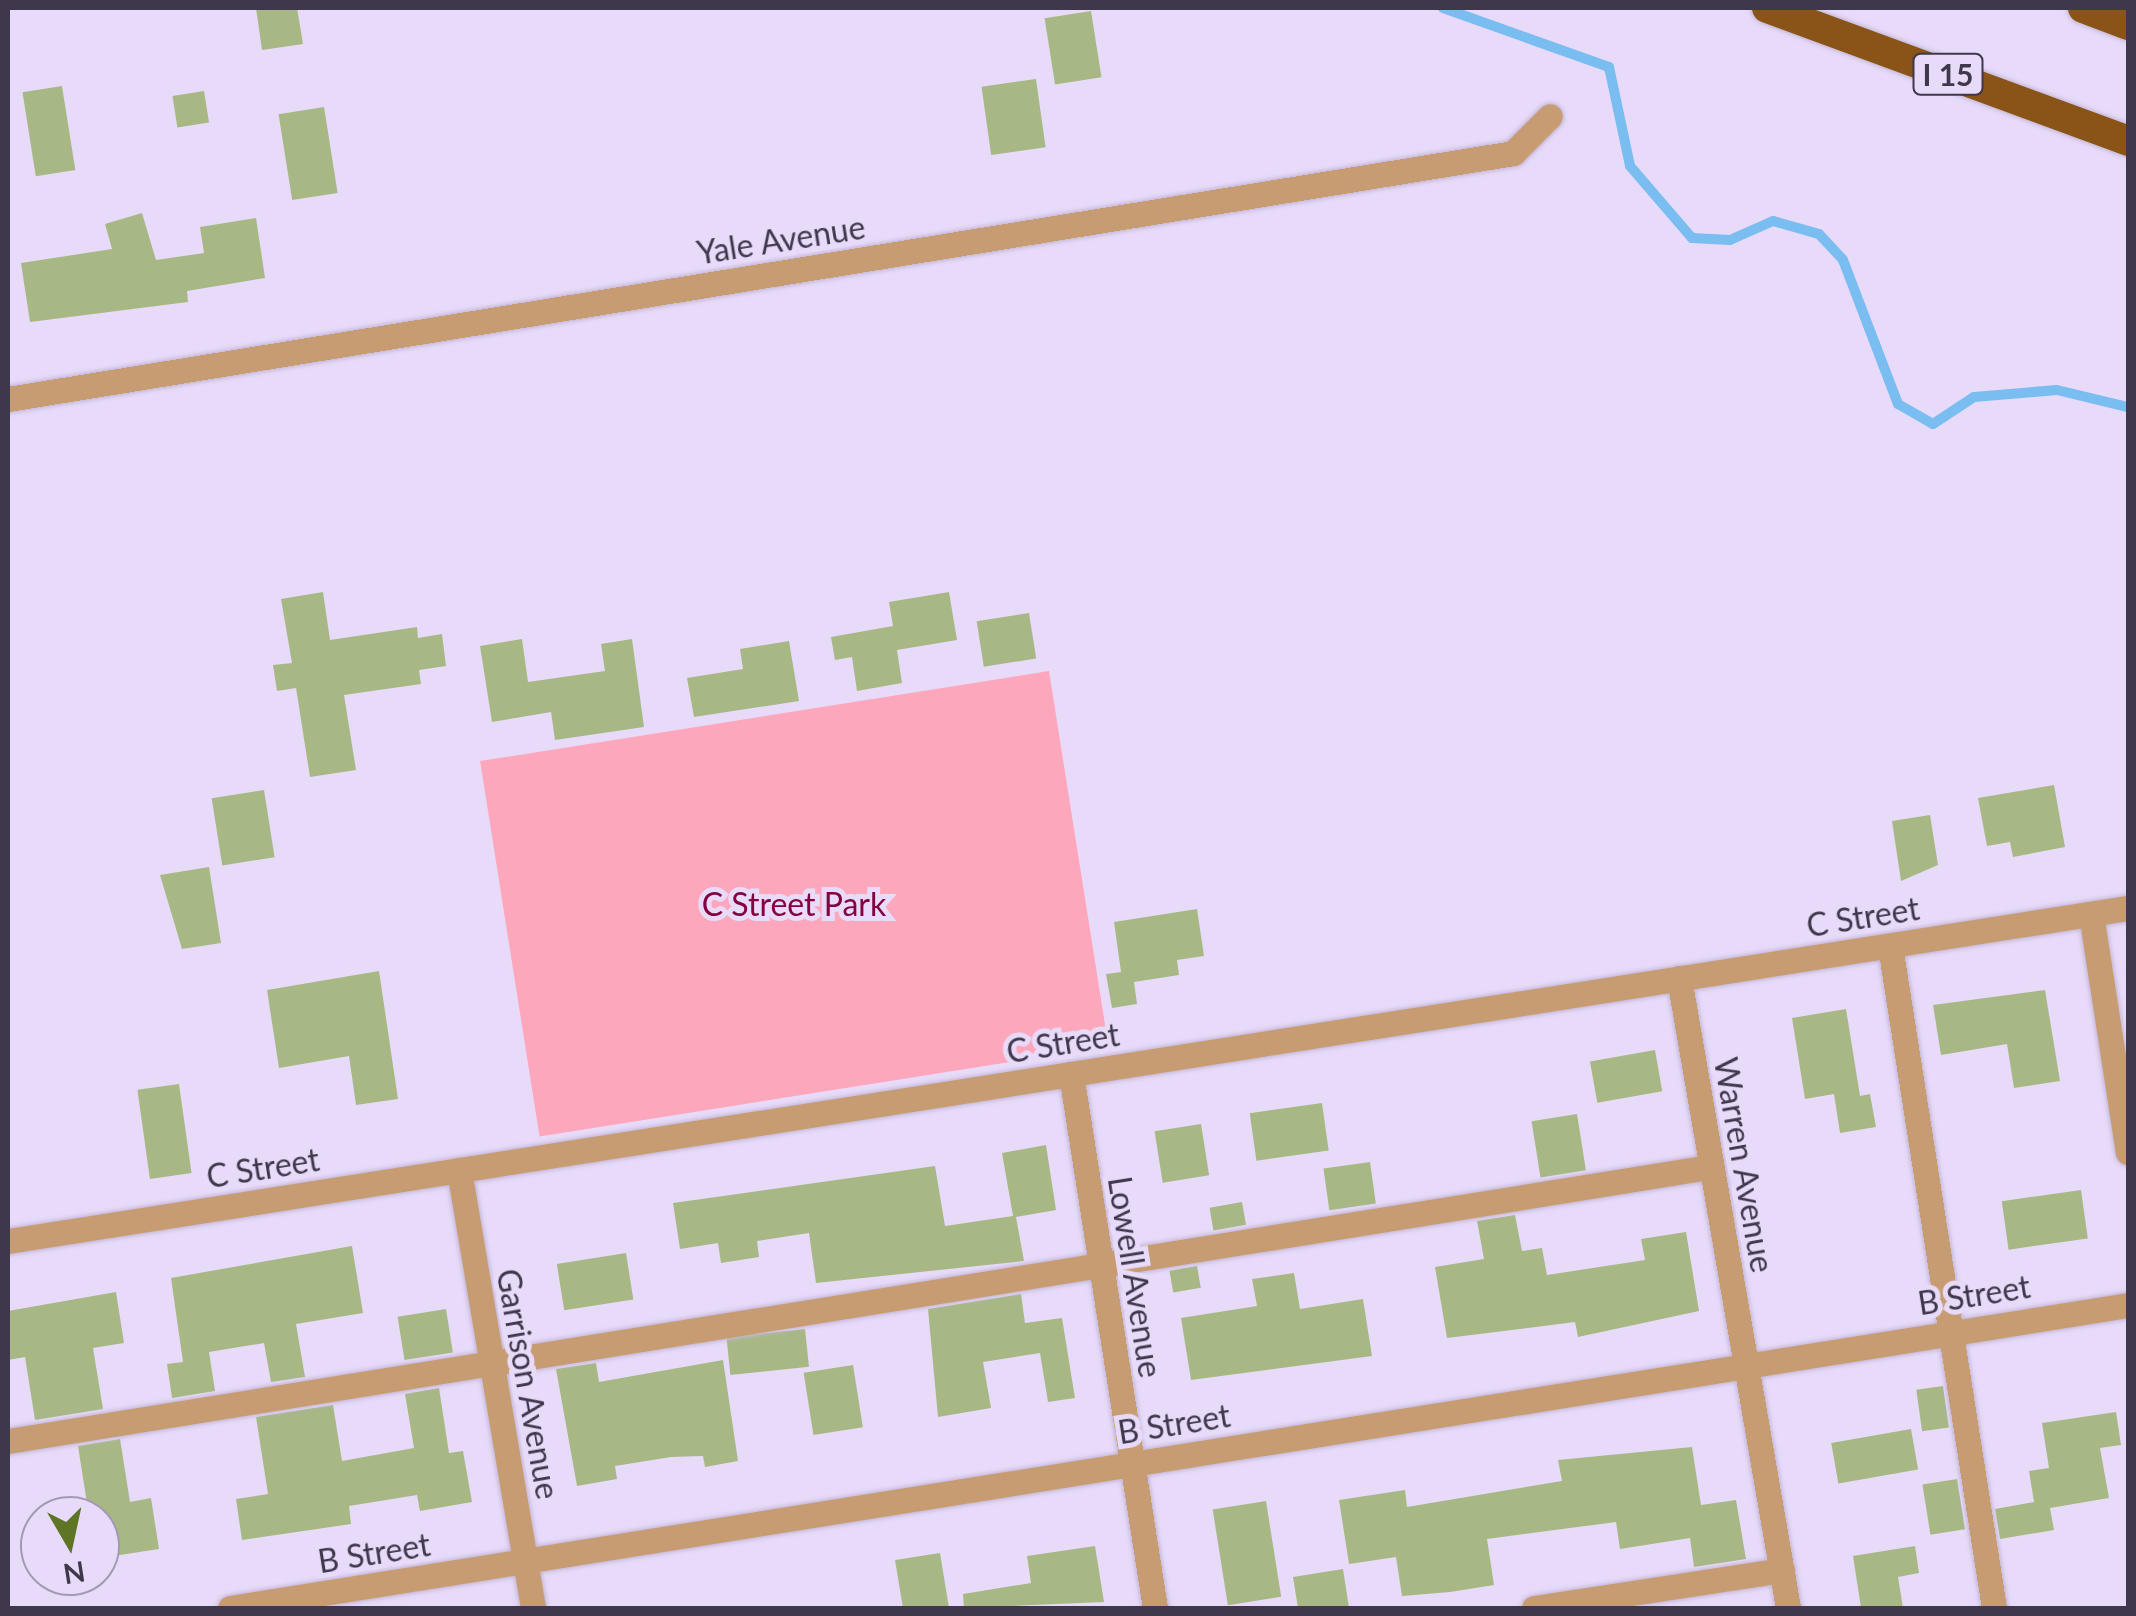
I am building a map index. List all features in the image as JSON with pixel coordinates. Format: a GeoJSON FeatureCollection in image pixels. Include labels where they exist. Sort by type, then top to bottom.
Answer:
{"type":"FeatureCollection","features":[{"type":"Feature","properties":{"kind":"highway","name":"I 15"},"geometry":{"type":"LineString","coordinates":[[1767,8],[2128,140]]}},
{"type":"Feature","properties":{"kind":"highway"},"geometry":{"type":"LineString","coordinates":[[2083,8],[2128,24]]}},
{"type":"Feature","properties":{"kind":"street","name":"Yale Avenue"},"geometry":{"type":"LineString","coordinates":[[8,400],[1512,153],[1550,116]]}},
{"type":"Feature","properties":{"kind":"street","name":"C Street"},"geometry":{"type":"LineString","coordinates":[[8,1241],[2128,908]]}},
{"type":"Feature","properties":{"kind":"street"},"geometry":{"type":"LineString","coordinates":[[2091,914],[2128,1152]]}},
{"type":"Feature","properties":{"kind":"street"},"geometry":{"type":"LineString","coordinates":[[1890,946],[1994,1608]]}},
{"type":"Feature","properties":{"kind":"street","name":"Warren Avenue"},"geometry":{"type":"LineString","coordinates":[[1679,978],[1788,1608]]}},
{"type":"Feature","properties":{"kind":"street","name":"Lowell Avenue"},"geometry":{"type":"LineString","coordinates":[[1070,1074],[1155,1608]]}},
{"type":"Feature","properties":{"kind":"street"},"geometry":{"type":"LineString","coordinates":[[8,1440],[1709,1167]]}},
{"type":"Feature","properties":{"kind":"street","name":"Garrison Avenue"},"geometry":{"type":"LineString","coordinates":[[459,1170],[533,1608]]}},
{"type":"Feature","properties":{"kind":"street","name":"B Street"},"geometry":{"type":"LineString","coordinates":[[230,1608],[2128,1304]]}},
{"type":"Feature","properties":{"kind":"street"},"geometry":{"type":"LineString","coordinates":[[1534,1608],[1782,1570]]}},
{"type":"Feature","properties":{"kind":"green space","name":"C Street Park"},"geometry":{"type":"Polygon","coordinates":[[[1049,671],[1108,1046],[540,1136],[480,761],[1049,671]]]}},
{"type":"Feature","properties":{"kind":"building"},"geometry":{"type":"Polygon","coordinates":[[[256,8],[297,8],[303,44],[262,50],[256,8]]]}},
{"type":"Feature","properties":{"kind":"building"},"geometry":{"type":"Polygon","coordinates":[[[1091,11],[1101,77],[1055,85],[1045,18],[1091,11]]]}},
{"type":"Feature","properties":{"kind":"building"},"geometry":{"type":"Polygon","coordinates":[[[1036,79],[1046,147],[991,155],[982,87],[1036,79]]]}},
{"type":"Feature","properties":{"kind":"building"},"geometry":{"type":"Polygon","coordinates":[[[62,86],[75,170],[36,176],[22,92],[62,86]]]}},
{"type":"Feature","properties":{"kind":"building"},"geometry":{"type":"Polygon","coordinates":[[[204,91],[209,123],[177,128],[172,96],[204,91]]]}},
{"type":"Feature","properties":{"kind":"building"},"geometry":{"type":"Polygon","coordinates":[[[324,107],[338,193],[292,200],[279,114],[324,107]]]}},
{"type":"Feature","properties":{"kind":"building"},"geometry":{"type":"Polygon","coordinates":[[[142,213],[156,260],[204,253],[200,227],[256,218],[265,278],[187,291],[188,302],[30,322],[21,263],[112,249],[105,224],[142,213]]]}},
{"type":"Feature","properties":{"kind":"building"},"geometry":{"type":"Polygon","coordinates":[[[323,592],[330,640],[417,627],[418,638],[442,634],[446,666],[419,670],[421,684],[344,695],[356,770],[310,777],[296,688],[277,691],[273,665],[292,663],[281,599],[323,592]]]}},
{"type":"Feature","properties":{"kind":"building"},"geometry":{"type":"Polygon","coordinates":[[[949,592],[957,640],[897,650],[902,683],[857,691],[852,657],[835,660],[831,637],[893,626],[889,602],[949,592]]]}},
{"type":"Feature","properties":{"kind":"building"},"geometry":{"type":"Polygon","coordinates":[[[1029,613],[1036,658],[984,667],[977,621],[1029,613]]]}},
{"type":"Feature","properties":{"kind":"building"},"geometry":{"type":"Polygon","coordinates":[[[522,639],[528,682],[605,671],[601,644],[632,639],[644,727],[555,740],[551,712],[492,722],[480,646],[522,639]]]}},
{"type":"Feature","properties":{"kind":"building"},"geometry":{"type":"Polygon","coordinates":[[[789,641],[799,701],[694,717],[687,678],[743,669],[740,649],[789,641]]]}},
{"type":"Feature","properties":{"kind":"building"},"geometry":{"type":"Polygon","coordinates":[[[2054,785],[2065,847],[2013,857],[2010,842],[1987,846],[1978,798],[2054,785]]]}},
{"type":"Feature","properties":{"kind":"building"},"geometry":{"type":"Polygon","coordinates":[[[264,790],[275,857],[222,865],[212,798],[264,790]]]}},
{"type":"Feature","properties":{"kind":"building"},"geometry":{"type":"Polygon","coordinates":[[[1930,815],[1938,865],[1901,881],[1892,821],[1930,815]]]}},
{"type":"Feature","properties":{"kind":"building"},"geometry":{"type":"Polygon","coordinates":[[[209,867],[221,943],[182,949],[160,875],[209,867]]]}},
{"type":"Feature","properties":{"kind":"building"},"geometry":{"type":"Polygon","coordinates":[[[1197,909],[1204,956],[1177,960],[1179,975],[1134,982],[1137,1004],[1112,1008],[1106,974],[1121,972],[1114,922],[1197,909]]]}},
{"type":"Feature","properties":{"kind":"building"},"geometry":{"type":"Polygon","coordinates":[[[379,971],[398,1099],[356,1105],[349,1056],[279,1068],[267,990],[379,971]]]}},
{"type":"Feature","properties":{"kind":"building"},"geometry":{"type":"Polygon","coordinates":[[[2045,990],[2060,1081],[2014,1088],[2007,1044],[1941,1055],[1933,1005],[2045,990]]]}},
{"type":"Feature","properties":{"kind":"building"},"geometry":{"type":"Polygon","coordinates":[[[1846,1009],[1860,1096],[1870,1094],[1876,1127],[1840,1133],[1834,1094],[1805,1099],[1792,1018],[1846,1009]]]}},
{"type":"Feature","properties":{"kind":"building"},"geometry":{"type":"Polygon","coordinates":[[[1655,1050],[1662,1091],[1597,1103],[1590,1061],[1655,1050]]]}},
{"type":"Feature","properties":{"kind":"building"},"geometry":{"type":"Polygon","coordinates":[[[179,1084],[192,1173],[150,1179],[137,1090],[179,1084]]]}},
{"type":"Feature","properties":{"kind":"building"},"geometry":{"type":"Polygon","coordinates":[[[1322,1103],[1329,1151],[1256,1161],[1250,1113],[1322,1103]]]}},
{"type":"Feature","properties":{"kind":"building"},"geometry":{"type":"Polygon","coordinates":[[[1577,1114],[1586,1170],[1540,1177],[1532,1121],[1577,1114]]]}},
{"type":"Feature","properties":{"kind":"building"},"geometry":{"type":"Polygon","coordinates":[[[1201,1124],[1209,1175],[1163,1183],[1155,1131],[1201,1124]]]}},
{"type":"Feature","properties":{"kind":"building"},"geometry":{"type":"Polygon","coordinates":[[[1046,1145],[1056,1210],[1016,1217],[1024,1261],[816,1283],[809,1233],[757,1241],[759,1257],[721,1263],[718,1243],[680,1249],[673,1203],[935,1166],[945,1226],[1013,1216],[1002,1153],[1046,1145]]]}},
{"type":"Feature","properties":{"kind":"building"},"geometry":{"type":"Polygon","coordinates":[[[1370,1162],[1376,1204],[1329,1210],[1323,1169],[1370,1162]]]}},
{"type":"Feature","properties":{"kind":"building"},"geometry":{"type":"Polygon","coordinates":[[[2081,1190],[2088,1239],[2009,1250],[2002,1201],[2081,1190]]]}},
{"type":"Feature","properties":{"kind":"building"},"geometry":{"type":"Polygon","coordinates":[[[1242,1202],[1246,1225],[1213,1230],[1210,1208],[1242,1202]]]}},
{"type":"Feature","properties":{"kind":"building"},"geometry":{"type":"Polygon","coordinates":[[[1515,1215],[1522,1251],[1542,1248],[1547,1275],[1645,1260],[1641,1239],[1686,1232],[1699,1311],[1578,1337],[1575,1322],[1447,1338],[1435,1267],[1484,1259],[1477,1221],[1515,1215]]]}},
{"type":"Feature","properties":{"kind":"building"},"geometry":{"type":"Polygon","coordinates":[[[352,1246],[363,1313],[296,1324],[305,1377],[271,1382],[264,1343],[209,1352],[215,1391],[172,1398],[167,1364],[183,1362],[171,1278],[352,1246]]]}},
{"type":"Feature","properties":{"kind":"building"},"geometry":{"type":"Polygon","coordinates":[[[626,1253],[633,1299],[564,1310],[557,1264],[626,1253]]]}},
{"type":"Feature","properties":{"kind":"building"},"geometry":{"type":"Polygon","coordinates":[[[1197,1266],[1201,1288],[1173,1293],[1169,1271],[1197,1266]]]}},
{"type":"Feature","properties":{"kind":"building"},"geometry":{"type":"Polygon","coordinates":[[[1294,1273],[1300,1309],[1363,1299],[1372,1356],[1191,1380],[1181,1318],[1257,1306],[1252,1279],[1294,1273]]]}},
{"type":"Feature","properties":{"kind":"building"},"geometry":{"type":"Polygon","coordinates":[[[116,1292],[124,1343],[93,1348],[103,1409],[35,1420],[25,1357],[8,1360],[8,1311],[116,1292]]]}},
{"type":"Feature","properties":{"kind":"building"},"geometry":{"type":"Polygon","coordinates":[[[1021,1294],[1025,1323],[1062,1318],[1075,1398],[1048,1402],[1040,1353],[983,1362],[991,1408],[938,1417],[928,1309],[1021,1294]]]}},
{"type":"Feature","properties":{"kind":"building"},"geometry":{"type":"Polygon","coordinates":[[[446,1309],[453,1352],[404,1360],[398,1317],[446,1309]]]}},
{"type":"Feature","properties":{"kind":"building"},"geometry":{"type":"Polygon","coordinates":[[[805,1329],[809,1367],[730,1375],[726,1337],[805,1329]]]}},
{"type":"Feature","properties":{"kind":"building"},"geometry":{"type":"Polygon","coordinates":[[[723,1360],[738,1461],[705,1467],[703,1456],[671,1457],[615,1466],[617,1479],[577,1486],[556,1369],[596,1363],[599,1382],[723,1360]]]}},
{"type":"Feature","properties":{"kind":"building"},"geometry":{"type":"Polygon","coordinates":[[[853,1365],[863,1427],[813,1435],[804,1373],[853,1365]]]}},
{"type":"Feature","properties":{"kind":"building"},"geometry":{"type":"Polygon","coordinates":[[[1943,1386],[1949,1428],[1922,1431],[1916,1390],[1943,1386]]]}},
{"type":"Feature","properties":{"kind":"building"},"geometry":{"type":"Polygon","coordinates":[[[439,1388],[449,1453],[463,1451],[472,1502],[420,1511],[417,1495],[349,1506],[351,1524],[242,1540],[236,1499],[268,1494],[256,1417],[333,1405],[342,1461],[414,1448],[405,1394],[439,1388]]]}},
{"type":"Feature","properties":{"kind":"building"},"geometry":{"type":"Polygon","coordinates":[[[2116,1412],[2121,1445],[2100,1448],[2109,1498],[2050,1508],[2054,1530],[2000,1539],[1995,1509],[2034,1502],[2029,1471],[2049,1468],[2042,1423],[2116,1412]]]}},
{"type":"Feature","properties":{"kind":"building"},"geometry":{"type":"Polygon","coordinates":[[[1911,1429],[1918,1469],[1838,1483],[1831,1443],[1911,1429]]]}},
{"type":"Feature","properties":{"kind":"building"},"geometry":{"type":"Polygon","coordinates":[[[120,1439],[130,1502],[151,1498],[159,1549],[120,1555],[120,1496],[86,1496],[78,1446],[120,1439]]]}},
{"type":"Feature","properties":{"kind":"building"},"geometry":{"type":"Polygon","coordinates":[[[1692,1447],[1701,1505],[1736,1500],[1746,1559],[1694,1567],[1690,1538],[1620,1549],[1616,1522],[1487,1539],[1494,1585],[1450,1592],[1402,1596],[1396,1557],[1349,1564],[1339,1500],[1405,1490],[1407,1507],[1562,1481],[1558,1460],[1692,1447]]]}},
{"type":"Feature","properties":{"kind":"building"},"geometry":{"type":"Polygon","coordinates":[[[1957,1479],[1965,1529],[1930,1535],[1922,1484],[1957,1479]]]}},
{"type":"Feature","properties":{"kind":"building"},"geometry":{"type":"Polygon","coordinates":[[[1266,1501],[1281,1597],[1228,1605],[1213,1509],[1266,1501]]]}},
{"type":"Feature","properties":{"kind":"building"},"geometry":{"type":"Polygon","coordinates":[[[1095,1546],[1104,1602],[964,1608],[963,1594],[1031,1583],[1027,1556],[1095,1546]]]}},
{"type":"Feature","properties":{"kind":"building"},"geometry":{"type":"Polygon","coordinates":[[[1915,1546],[1919,1573],[1898,1577],[1903,1608],[1861,1608],[1853,1556],[1915,1546]]]}},
{"type":"Feature","properties":{"kind":"building"},"geometry":{"type":"Polygon","coordinates":[[[940,1553],[949,1608],[903,1608],[895,1560],[940,1553]]]}},
{"type":"Feature","properties":{"kind":"building"},"geometry":{"type":"Polygon","coordinates":[[[1343,1569],[1349,1608],[1298,1608],[1293,1577],[1343,1569]]]}},
{"type":"Feature","properties":{"kind":"waterway"},"geometry":{"type":"LineString","coordinates":[[1443,8],[1609,67],[1630,166],[1692,238],[1730,240],[1773,221],[1819,234],[1843,260],[1898,404],[1933,424],[1974,397],[2057,390],[2128,407]]}}]}
